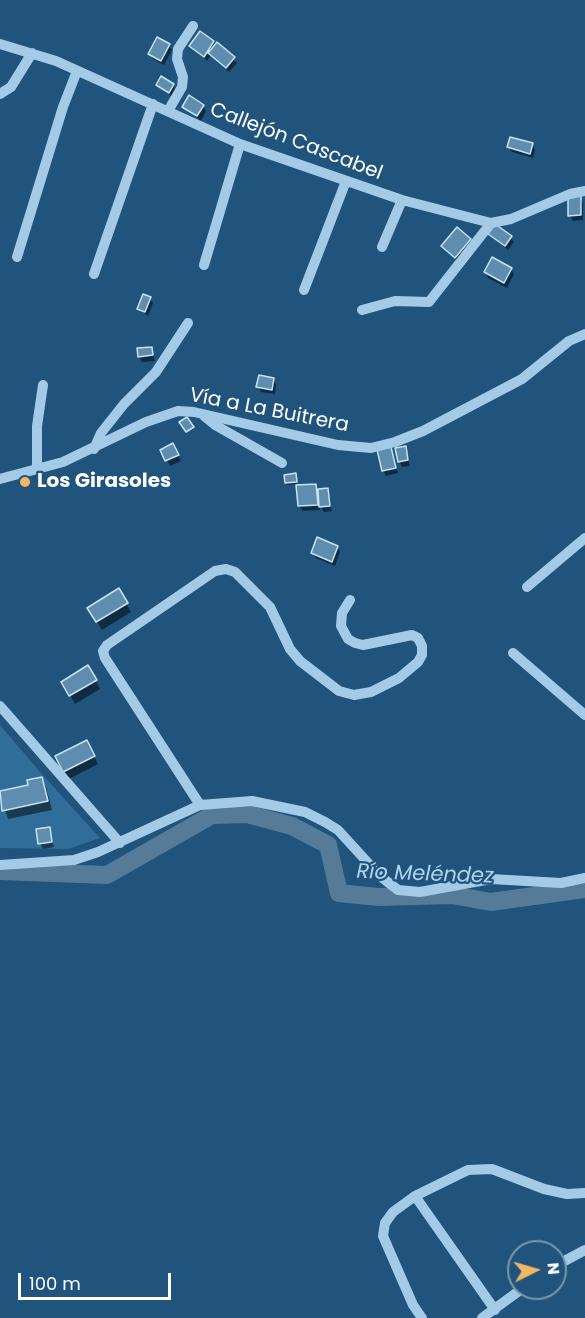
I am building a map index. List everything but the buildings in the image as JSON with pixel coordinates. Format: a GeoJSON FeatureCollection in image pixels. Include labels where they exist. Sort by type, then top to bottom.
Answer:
{"type":"FeatureCollection","features":[{"type":"Feature","properties":{"kind":"street"},"geometry":{"type":"LineString","coordinates":[[168,111],[182,87],[183,77],[177,59],[178,49],[193,26]]}},
{"type":"Feature","properties":{"kind":"street","name":"Callejón Cascabel"},"geometry":{"type":"LineString","coordinates":[[0,44],[77,71],[240,144],[402,200],[491,223],[511,219],[570,194],[585,191]]}},
{"type":"Feature","properties":{"kind":"street"},"geometry":{"type":"LineString","coordinates":[[0,94],[11,87],[32,54]]}},
{"type":"Feature","properties":{"kind":"street"},"geometry":{"type":"LineString","coordinates":[[17,257],[63,107],[77,71]]}},
{"type":"Feature","properties":{"kind":"street"},"geometry":{"type":"LineString","coordinates":[[94,274],[153,104]]}},
{"type":"Feature","properties":{"kind":"street"},"geometry":{"type":"LineString","coordinates":[[204,265],[240,144]]}},
{"type":"Feature","properties":{"kind":"street"},"geometry":{"type":"LineString","coordinates":[[304,290],[345,181]]}},
{"type":"Feature","properties":{"kind":"street"},"geometry":{"type":"LineString","coordinates":[[382,247],[402,200]]}},
{"type":"Feature","properties":{"kind":"street"},"geometry":{"type":"LineString","coordinates":[[362,310],[395,301],[429,302],[491,223]]}},
{"type":"Feature","properties":{"kind":"street"},"geometry":{"type":"LineString","coordinates":[[94,449],[101,433],[124,404],[156,372],[188,323]]}},
{"type":"Feature","properties":{"kind":"street","name":"Vía a La Buitrera"},"geometry":{"type":"LineString","coordinates":[[0,479],[37,470],[94,449],[161,415],[178,411],[202,414],[338,445],[371,448],[423,431],[522,379],[569,340],[585,334]]}},
{"type":"Feature","properties":{"kind":"street"},"geometry":{"type":"LineString","coordinates":[[37,470],[37,426],[43,385]]}},
{"type":"Feature","properties":{"kind":"street"},"geometry":{"type":"LineString","coordinates":[[202,414],[215,425],[282,463]]}},
{"type":"Feature","properties":{"kind":"street"},"geometry":{"type":"LineString","coordinates":[[527,587],[585,538]]}},
{"type":"Feature","properties":{"kind":"street"},"geometry":{"type":"LineString","coordinates":[[200,805],[105,658],[103,651],[107,645],[215,571],[226,569],[235,572],[270,607],[290,649],[300,661],[339,691],[354,695],[371,692],[399,678],[418,662],[422,646],[418,638],[412,635],[363,645],[348,639],[341,626],[342,613],[350,600]]}},
{"type":"Feature","properties":{"kind":"street"},"geometry":{"type":"LineString","coordinates":[[513,653],[585,715]]}},
{"type":"Feature","properties":{"kind":"street"},"geometry":{"type":"LineString","coordinates":[[0,706],[120,843]]}},
{"type":"Feature","properties":{"kind":"street"},"geometry":{"type":"LineString","coordinates":[[0,865],[74,860],[120,843],[200,805],[252,801],[306,812],[338,830],[380,876],[398,890],[420,892],[491,879],[561,883],[585,878]]}},
{"type":"Feature","properties":{"kind":"street"},"geometry":{"type":"LineString","coordinates":[[422,1318],[413,1305],[383,1236],[385,1222],[393,1212],[415,1196],[468,1170],[492,1169],[544,1190],[567,1194],[585,1193]]}},
{"type":"Feature","properties":{"kind":"street"},"geometry":{"type":"LineString","coordinates":[[415,1196],[487,1316],[508,1300]]}},
{"type":"Feature","properties":{"kind":"street"},"geometry":{"type":"LineString","coordinates":[[567,1260],[585,1250]]}},
{"type":"Feature","properties":{"kind":"shaded area"},"geometry":{"type":"Polygon","coordinates":[[[0,725],[100,838],[68,849],[0,848],[0,725]]]}},
{"type":"Feature","properties":{"kind":"waterway","name":"Río Meléndez"},"geometry":{"type":"LineString","coordinates":[[0,871],[107,875],[212,815],[247,814],[292,826],[328,845],[339,893],[378,897],[452,895],[491,902],[585,889]]}},
{"type":"Feature","properties":{"kind":"place","name":"Los Girasoles"},"geometry":{"type":"Point","coordinates":[25,482]}}]}
